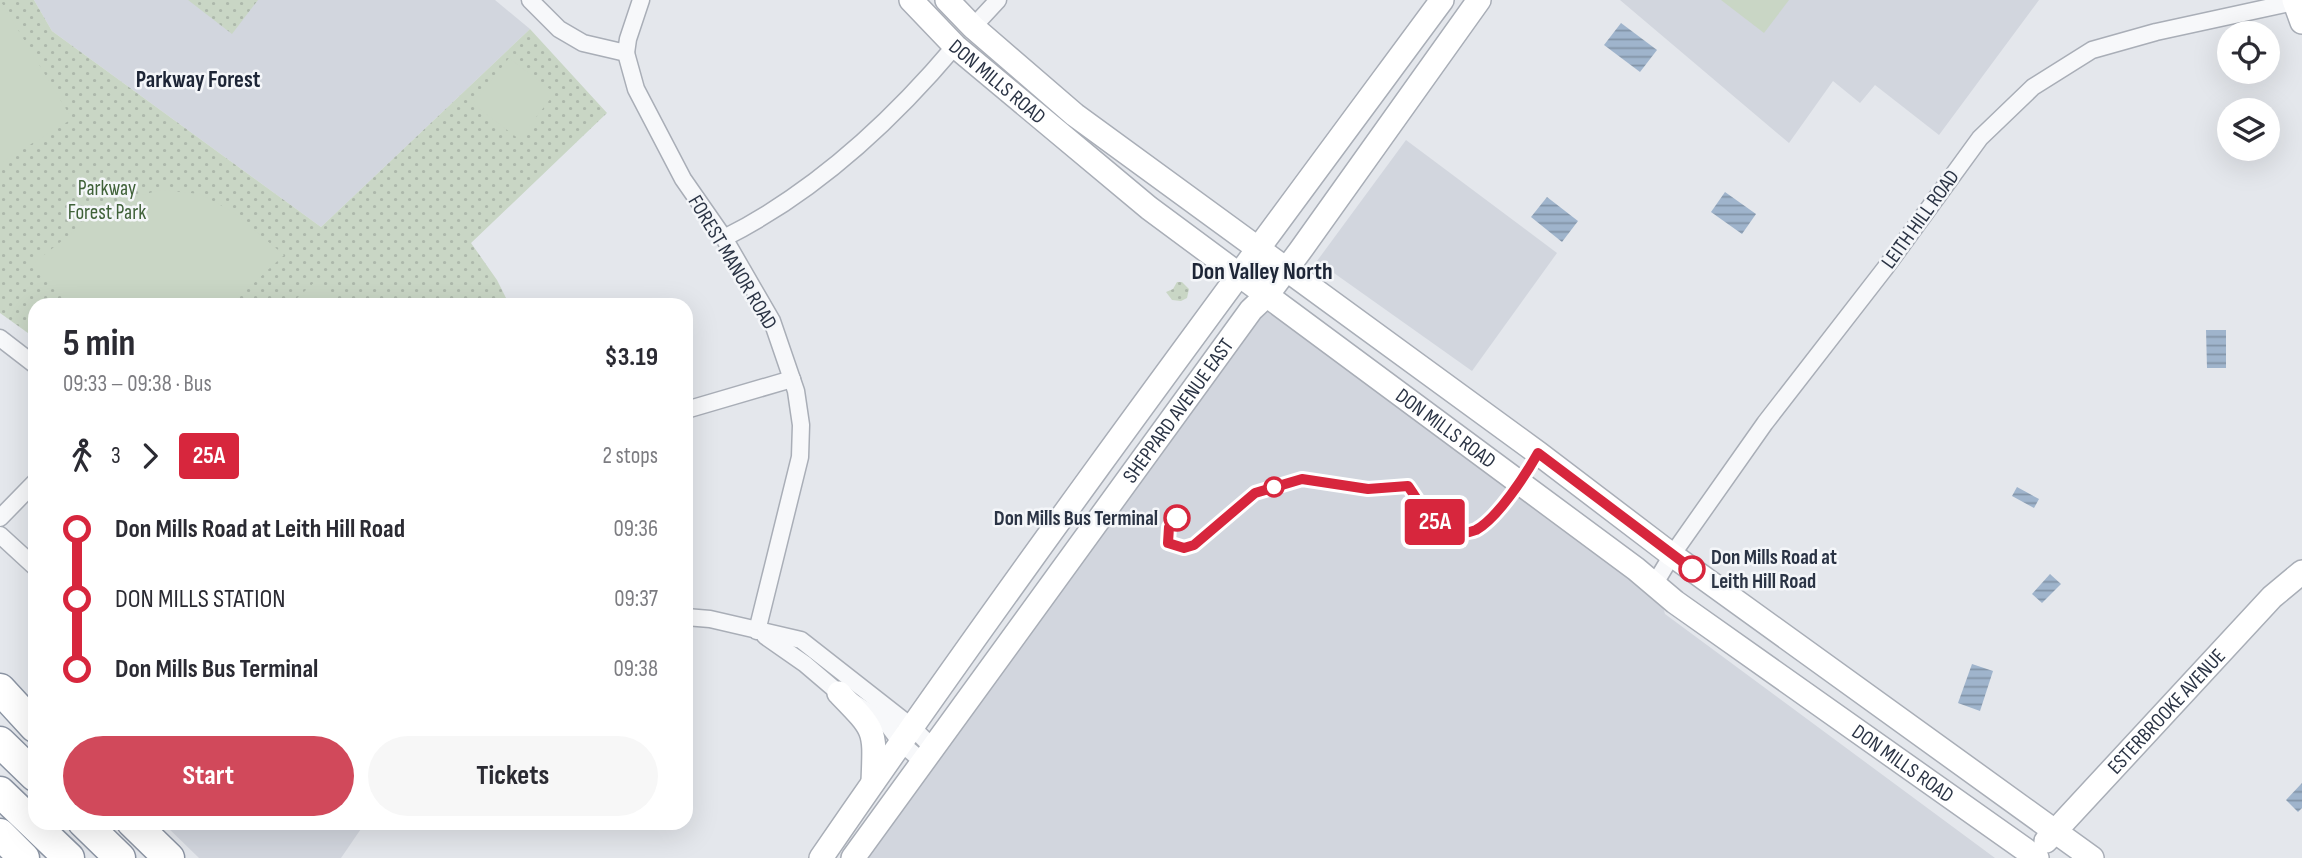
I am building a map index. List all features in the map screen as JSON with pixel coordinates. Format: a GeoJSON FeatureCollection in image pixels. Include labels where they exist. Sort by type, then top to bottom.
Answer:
{"type":"FeatureCollection","features":[{"type":"Feature","properties":{"kind":"highway"},"geometry":{"type":"LineString","coordinates":[[0,689],[28,719]]}},
{"type":"Feature","properties":{"kind":"highway"},"geometry":{"type":"LineString","coordinates":[[0,696],[28,721]]}},
{"type":"Feature","properties":{"kind":"highway"},"geometry":{"type":"LineString","coordinates":[[0,742],[28,769]]}},
{"type":"Feature","properties":{"kind":"highway"},"geometry":{"type":"LineString","coordinates":[[0,792],[28,819]]}},
{"type":"Feature","properties":{"kind":"highway"},"geometry":{"type":"LineString","coordinates":[[40,830],[69,858]]}},
{"type":"Feature","properties":{"kind":"highway"},"geometry":{"type":"LineString","coordinates":[[91,830],[112,850]]}},
{"type":"Feature","properties":{"kind":"highway"},"geometry":{"type":"LineString","coordinates":[[140,830],[169,858]]}},
{"type":"Feature","properties":{"kind":"highway"},"geometry":{"type":"LineString","coordinates":[[0,834],[24,858]]}},
{"type":"Feature","properties":{"kind":"main road","name":"DON MILLS ROAD"},"geometry":{"type":"LineString","coordinates":[[911,0],[955,46],[1149,208],[1268,294],[1675,602],[2034,857]]}},
{"type":"Feature","properties":{"kind":"main road","name":"DON MILLS ROAD"},"geometry":{"type":"LineString","coordinates":[[947,0],[973,27],[1075,115],[1538,453],[1672,555],[2092,858]]}},
{"type":"Feature","properties":{"kind":"main road","name":"SHEPPARD AVENUE EAST"},"geometry":{"type":"LineString","coordinates":[[821,858],[906,735],[1441,0]]}},
{"type":"Feature","properties":{"kind":"main road","name":"SHEPPARD AVENUE EAST"},"geometry":{"type":"LineString","coordinates":[[853,858],[1251,310],[1268,294],[1479,0]]}},
{"type":"Feature","properties":{"kind":"main road","name":"ESTERBROOKE AVENUE"},"geometry":{"type":"LineString","coordinates":[[2034,857],[2054,831],[2070,817],[2272,597],[2302,572]]}},
{"type":"Feature","properties":{"kind":"main road"},"geometry":{"type":"LineString","coordinates":[[839,693],[872,731],[875,746],[873,782]]}},
{"type":"Feature","properties":{"kind":"street"},"geometry":{"type":"LineString","coordinates":[[530,0],[559,29],[583,43],[626,53],[641,0]]}},
{"type":"Feature","properties":{"kind":"street"},"geometry":{"type":"LineString","coordinates":[[973,27],[998,0]]}},
{"type":"Feature","properties":{"kind":"street","name":"LEITH HILL ROAD"},"geometry":{"type":"LineString","coordinates":[[1654,585],[1672,555],[1765,423],[1886,267],[1980,138],[2033,87],[2092,50],[2156,32],[2297,8]]}},
{"type":"Feature","properties":{"kind":"street"},"geometry":{"type":"LineString","coordinates":[[724,238],[816,181],[869,138],[955,46]]}},
{"type":"Feature","properties":{"kind":"street","name":"FOREST MANOR ROAD"},"geometry":{"type":"LineString","coordinates":[[626,53],[636,89],[682,179],[724,238],[772,321],[792,379],[801,425],[800,457],[757,631]]}},
{"type":"Feature","properties":{"kind":"street"},"geometry":{"type":"LineString","coordinates":[[0,338],[28,360]]}},
{"type":"Feature","properties":{"kind":"street"},"geometry":{"type":"LineString","coordinates":[[693,408],[792,379]]}},
{"type":"Feature","properties":{"kind":"street"},"geometry":{"type":"LineString","coordinates":[[0,518],[28,489]]}},
{"type":"Feature","properties":{"kind":"street"},"geometry":{"type":"LineString","coordinates":[[0,534],[28,560]]}},
{"type":"Feature","properties":{"kind":"street"},"geometry":{"type":"LineString","coordinates":[[693,618],[802,640],[927,754]]}},
{"type":"Feature","properties":{"kind":"street"},"geometry":{"type":"LineString","coordinates":[[757,631],[805,664],[839,693],[906,735]]}},
{"type":"Feature","properties":{"kind":"shaded area"},"geometry":{"type":"Polygon","coordinates":[[[34,0],[495,0],[530,29],[321,227],[52,31],[34,0]]]}},
{"type":"Feature","properties":{"kind":"shaded area"},"geometry":{"type":"Polygon","coordinates":[[[1620,0],[2039,0],[1939,135],[1875,85],[1860,103],[1833,81],[1789,143],[1620,0]]]}},
{"type":"Feature","properties":{"kind":"shaded area"},"geometry":{"type":"Polygon","coordinates":[[[1406,140],[1557,253],[1472,371],[1317,261],[1406,140]]]}},
{"type":"Feature","properties":{"kind":"shaded area"},"geometry":{"type":"Polygon","coordinates":[[[1268,294],[1658,590],[1665,614],[1995,858],[853,858],[1268,294]]]}},
{"type":"Feature","properties":{"kind":"shaded area"},"geometry":{"type":"Polygon","coordinates":[[[170,830],[360,830],[341,858],[199,858],[170,830]]]}},
{"type":"Feature","properties":{"kind":"green space","name":"Parkway Forest Park"},"geometry":{"type":"Polygon","coordinates":[[[0,0],[34,0],[52,31],[321,227],[530,29],[607,113],[471,243],[506,298],[28,298],[28,333],[0,313],[0,0]]]}},
{"type":"Feature","properties":{"kind":"green space"},"geometry":{"type":"Polygon","coordinates":[[[0,0],[72,119],[0,163],[0,0]]]}},
{"type":"Feature","properties":{"kind":"green space"},"geometry":{"type":"Polygon","coordinates":[[[188,0],[258,0],[232,34],[188,0]]]}},
{"type":"Feature","properties":{"kind":"green space"},"geometry":{"type":"Polygon","coordinates":[[[1721,0],[1789,0],[1764,33],[1721,0]]]}},
{"type":"Feature","properties":{"kind":"green space"},"geometry":{"type":"Polygon","coordinates":[[[509,58],[555,93],[519,139],[473,104],[509,58]]]}},
{"type":"Feature","properties":{"kind":"green space"},"geometry":{"type":"Polygon","coordinates":[[[160,190],[200,194],[233,212],[284,255],[237,298],[69,298],[34,263],[107,205],[160,190]]]}},
{"type":"Feature","properties":{"kind":"green space"},"geometry":{"type":"Polygon","coordinates":[[[318,279],[337,298],[297,298],[318,279]]]}},
{"type":"Feature","properties":{"kind":"green space"},"geometry":{"type":"Polygon","coordinates":[[[1177,282],[1182,282],[1189,289],[1187,298],[1181,301],[1172,300],[1166,292],[1173,289],[1177,282]]]}},
{"type":"Feature","properties":{"kind":"water"},"geometry":{"type":"Polygon","coordinates":[[[1621,23],[1657,50],[1640,72],[1604,45],[1621,23]]]}},
{"type":"Feature","properties":{"kind":"water"},"geometry":{"type":"Polygon","coordinates":[[[1725,192],[1756,214],[1742,234],[1711,212],[1725,192]]]}},
{"type":"Feature","properties":{"kind":"water"},"geometry":{"type":"Polygon","coordinates":[[[1547,197],[1578,221],[1562,242],[1531,217],[1547,197]]]}},
{"type":"Feature","properties":{"kind":"water"},"geometry":{"type":"Polygon","coordinates":[[[2206,330],[2226,330],[2226,368],[2207,368],[2206,330]]]}},
{"type":"Feature","properties":{"kind":"water"},"geometry":{"type":"Polygon","coordinates":[[[2017,487],[2039,499],[2034,508],[2012,496],[2017,487]]]}},
{"type":"Feature","properties":{"kind":"water"},"geometry":{"type":"Polygon","coordinates":[[[2050,574],[2061,584],[2042,603],[2032,594],[2050,574]]]}},
{"type":"Feature","properties":{"kind":"water"},"geometry":{"type":"Polygon","coordinates":[[[1972,664],[1993,671],[1980,711],[1958,703],[1972,664]]]}},
{"type":"Feature","properties":{"kind":"water"},"geometry":{"type":"Polygon","coordinates":[[[2302,783],[2302,808],[2298,812],[2286,800],[2302,783]]]}},
{"type":"Feature","properties":{"kind":"bus line","name":"25A"},"geometry":{"type":"LineString","coordinates":[[1177,518],[1169,527],[1168,543],[1184,548],[1194,545],[1255,493],[1302,479],[1368,489],[1408,486],[1433,520],[1444,528],[1460,533],[1474,531],[1485,524],[1520,486],[1538,453],[1692,569]]}},
{"type":"Feature","properties":{"kind":"place","name":"Don Mills Bus Terminal"},"geometry":{"type":"Point","coordinates":[1177,518]}},
{"type":"Feature","properties":{"kind":"place","name":"Don Mills Road at Leith Hill Road"},"geometry":{"type":"Point","coordinates":[1692,569]}},
{"type":"Feature","properties":{"kind":"district","name":"Parkway Forest"},"geometry":{"type":"Point","coordinates":[198,79]}},
{"type":"Feature","properties":{"kind":"district","name":"Don Valley North"},"geometry":{"type":"Point","coordinates":[1262,271]}}]}
